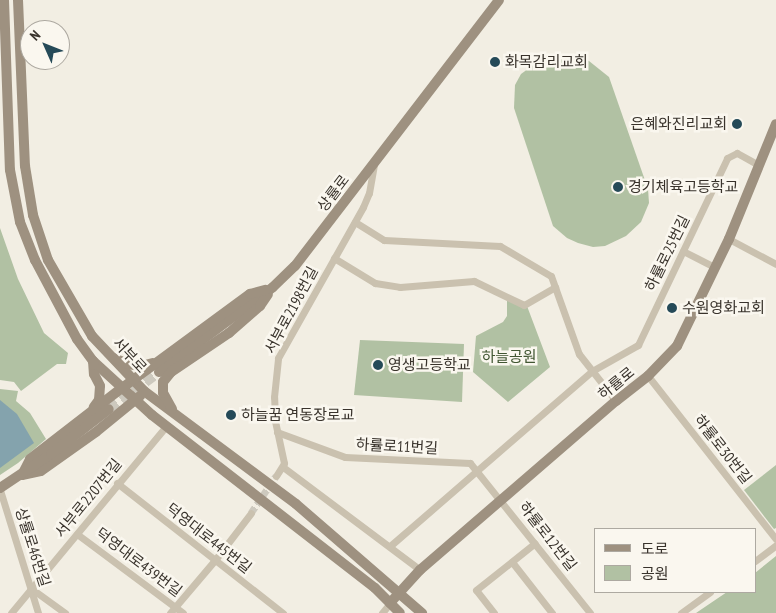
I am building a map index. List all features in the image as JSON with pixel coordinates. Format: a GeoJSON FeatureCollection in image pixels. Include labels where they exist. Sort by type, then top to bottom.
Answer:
{"type":"FeatureCollection","features":[{"type":"Feature","properties":{"kind":"main road","name":"서부로"},"geometry":{"type":"LineString","coordinates":[[4,0],[10,170],[20,222],[35,260],[78,339],[93,361],[136,401],[375,588],[400,613]]}},
{"type":"Feature","properties":{"kind":"main road","name":"서부로"},"geometry":{"type":"LineString","coordinates":[[18,0],[25,166],[33,215],[48,260],[92,336],[144,391],[296,504],[422,613]]}},
{"type":"Feature","properties":{"kind":"main road","name":"상률로"},"geometry":{"type":"LineString","coordinates":[[22,475],[30,459],[132,380],[158,367],[273,287],[295,266],[499,0]]}},
{"type":"Feature","properties":{"kind":"main road","name":"하률로"},"geometry":{"type":"LineString","coordinates":[[390,603],[420,570],[616,401],[648,376],[677,346],[729,239],[776,124]]}},
{"type":"Feature","properties":{"kind":"main road"},"geometry":{"type":"LineString","coordinates":[[175,414],[162,393],[163,382],[171,372],[229,333],[260,306],[273,287]]}},
{"type":"Feature","properties":{"kind":"main road"},"geometry":{"type":"LineString","coordinates":[[110,356],[135,365],[158,367]]}},
{"type":"Feature","properties":{"kind":"main road"},"geometry":{"type":"LineString","coordinates":[[91,412],[99,400],[100,386],[94,374],[93,361]]}},
{"type":"Feature","properties":{"kind":"main road"},"geometry":{"type":"LineString","coordinates":[[22,475],[41,471],[136,401],[144,391]]}},
{"type":"Feature","properties":{"kind":"main road"},"geometry":{"type":"LineString","coordinates":[[0,489],[22,475],[109,409]]}},
{"type":"Feature","properties":{"kind":"street","name":"하률로25번길"},"geometry":{"type":"LineString","coordinates":[[390,546],[592,371],[638,345],[727,158],[737,153],[760,165]]}},
{"type":"Feature","properties":{"kind":"street","name":"서부로2198번길"},"geometry":{"type":"LineString","coordinates":[[283,467],[274,397],[278,358],[355,222],[368,193],[374,164]]}},
{"type":"Feature","properties":{"kind":"street"},"geometry":{"type":"LineString","coordinates":[[355,222],[384,240],[500,246],[551,276],[579,354],[616,401]]}},
{"type":"Feature","properties":{"kind":"street"},"geometry":{"type":"LineString","coordinates":[[729,239],[776,264]]}},
{"type":"Feature","properties":{"kind":"street"},"geometry":{"type":"LineString","coordinates":[[683,251],[715,268]]}},
{"type":"Feature","properties":{"kind":"street"},"geometry":{"type":"LineString","coordinates":[[334,258],[375,283],[400,287],[474,281],[524,304],[555,287]]}},
{"type":"Feature","properties":{"kind":"street","name":"하률로30번길"},"geometry":{"type":"LineString","coordinates":[[648,376],[776,539]]}},
{"type":"Feature","properties":{"kind":"street","name":"서부로2207번길"},"geometry":{"type":"LineString","coordinates":[[11,613],[166,426]]}},
{"type":"Feature","properties":{"kind":"street","name":"하률로11번길"},"geometry":{"type":"LineString","coordinates":[[277,432],[344,457],[470,463],[502,501]]}},
{"type":"Feature","properties":{"kind":"street"},"geometry":{"type":"LineString","coordinates":[[276,476],[283,467],[420,570]]}},
{"type":"Feature","properties":{"kind":"street","name":"덕영대로445번길"},"geometry":{"type":"LineString","coordinates":[[118,484],[283,613]]}},
{"type":"Feature","properties":{"kind":"street","name":"상률로46번길"},"geometry":{"type":"LineString","coordinates":[[0,489],[38,613]]}},
{"type":"Feature","properties":{"kind":"street","name":"하률로12번길"},"geometry":{"type":"LineString","coordinates":[[502,501],[590,613]]}},
{"type":"Feature","properties":{"kind":"street"},"geometry":{"type":"LineString","coordinates":[[170,613],[215,560],[251,513]]}},
{"type":"Feature","properties":{"kind":"street","name":"덕영대로439번길"},"geometry":{"type":"LineString","coordinates":[[77,534],[183,613]]}},
{"type":"Feature","properties":{"kind":"street"},"geometry":{"type":"LineString","coordinates":[[494,613],[476,590],[535,543]]}},
{"type":"Feature","properties":{"kind":"street"},"geometry":{"type":"LineString","coordinates":[[756,560],[776,545]]}},
{"type":"Feature","properties":{"kind":"street"},"geometry":{"type":"LineString","coordinates":[[512,562],[552,613]]}},
{"type":"Feature","properties":{"kind":"street"},"geometry":{"type":"LineString","coordinates":[[32,589],[65,613]]}},
{"type":"Feature","properties":{"kind":"street"},"geometry":{"type":"LineString","coordinates":[[681,613],[709,593]]}},
{"type":"Feature","properties":{"kind":"street"},"geometry":{"type":"LineString","coordinates":[[382,613],[390,603]]}},
{"type":"Feature","properties":{"kind":"green space"},"geometry":{"type":"Polygon","coordinates":[[[565,54],[589,61],[609,77],[648,189],[649,203],[641,222],[626,236],[605,246],[593,247],[578,243],[567,238],[553,226],[514,108],[515,85],[521,74],[543,58],[565,54]]]}},
{"type":"Feature","properties":{"kind":"green space"},"geometry":{"type":"Polygon","coordinates":[[[0,228],[18,279],[44,333],[68,353],[66,364],[57,364],[21,391],[14,382],[0,380],[0,228]]]}},
{"type":"Feature","properties":{"kind":"green space","name":"하늘공원"},"geometry":{"type":"Polygon","coordinates":[[[507,300],[527,306],[550,367],[508,402],[473,372],[476,336],[503,322],[507,316],[507,300]]]}},
{"type":"Feature","properties":{"kind":"green space"},"geometry":{"type":"Polygon","coordinates":[[[360,340],[464,344],[462,402],[354,395],[360,340]]]}},
{"type":"Feature","properties":{"kind":"green space"},"geometry":{"type":"Polygon","coordinates":[[[0,389],[18,391],[16,401],[30,413],[46,439],[18,463],[0,475],[0,389]]]}},
{"type":"Feature","properties":{"kind":"green space"},"geometry":{"type":"Polygon","coordinates":[[[776,465],[776,528],[774,529],[744,490],[776,465]]]}},
{"type":"Feature","properties":{"kind":"green space"},"geometry":{"type":"Polygon","coordinates":[[[776,556],[776,613],[696,613],[726,593],[756,593],[756,572],[776,556]]]}},
{"type":"Feature","properties":{"kind":"water"},"geometry":{"type":"Polygon","coordinates":[[[0,400],[17,414],[34,443],[0,468],[0,400]]]}},
{"type":"Feature","properties":{"kind":"tunnel"},"geometry":{"type":"LineString","coordinates":[[109,409],[159,372]]}},
{"type":"Feature","properties":{"kind":"tunnel"},"geometry":{"type":"LineString","coordinates":[[251,513],[276,476]]}},
{"type":"Feature","properties":{"kind":"place","name":"화목감리교회"},"geometry":{"type":"Point","coordinates":[495,62]}},
{"type":"Feature","properties":{"kind":"place","name":"은혜와진리교회"},"geometry":{"type":"Point","coordinates":[737,124]}},
{"type":"Feature","properties":{"kind":"place","name":"경기체육고등학교"},"geometry":{"type":"Point","coordinates":[618,187]}},
{"type":"Feature","properties":{"kind":"place","name":"수원영화교회"},"geometry":{"type":"Point","coordinates":[672,308]}},
{"type":"Feature","properties":{"kind":"place","name":"영생고등학교"},"geometry":{"type":"Point","coordinates":[378,365]}},
{"type":"Feature","properties":{"kind":"place","name":"하늘꿈 연동장로교"},"geometry":{"type":"Point","coordinates":[231,415]}}]}
